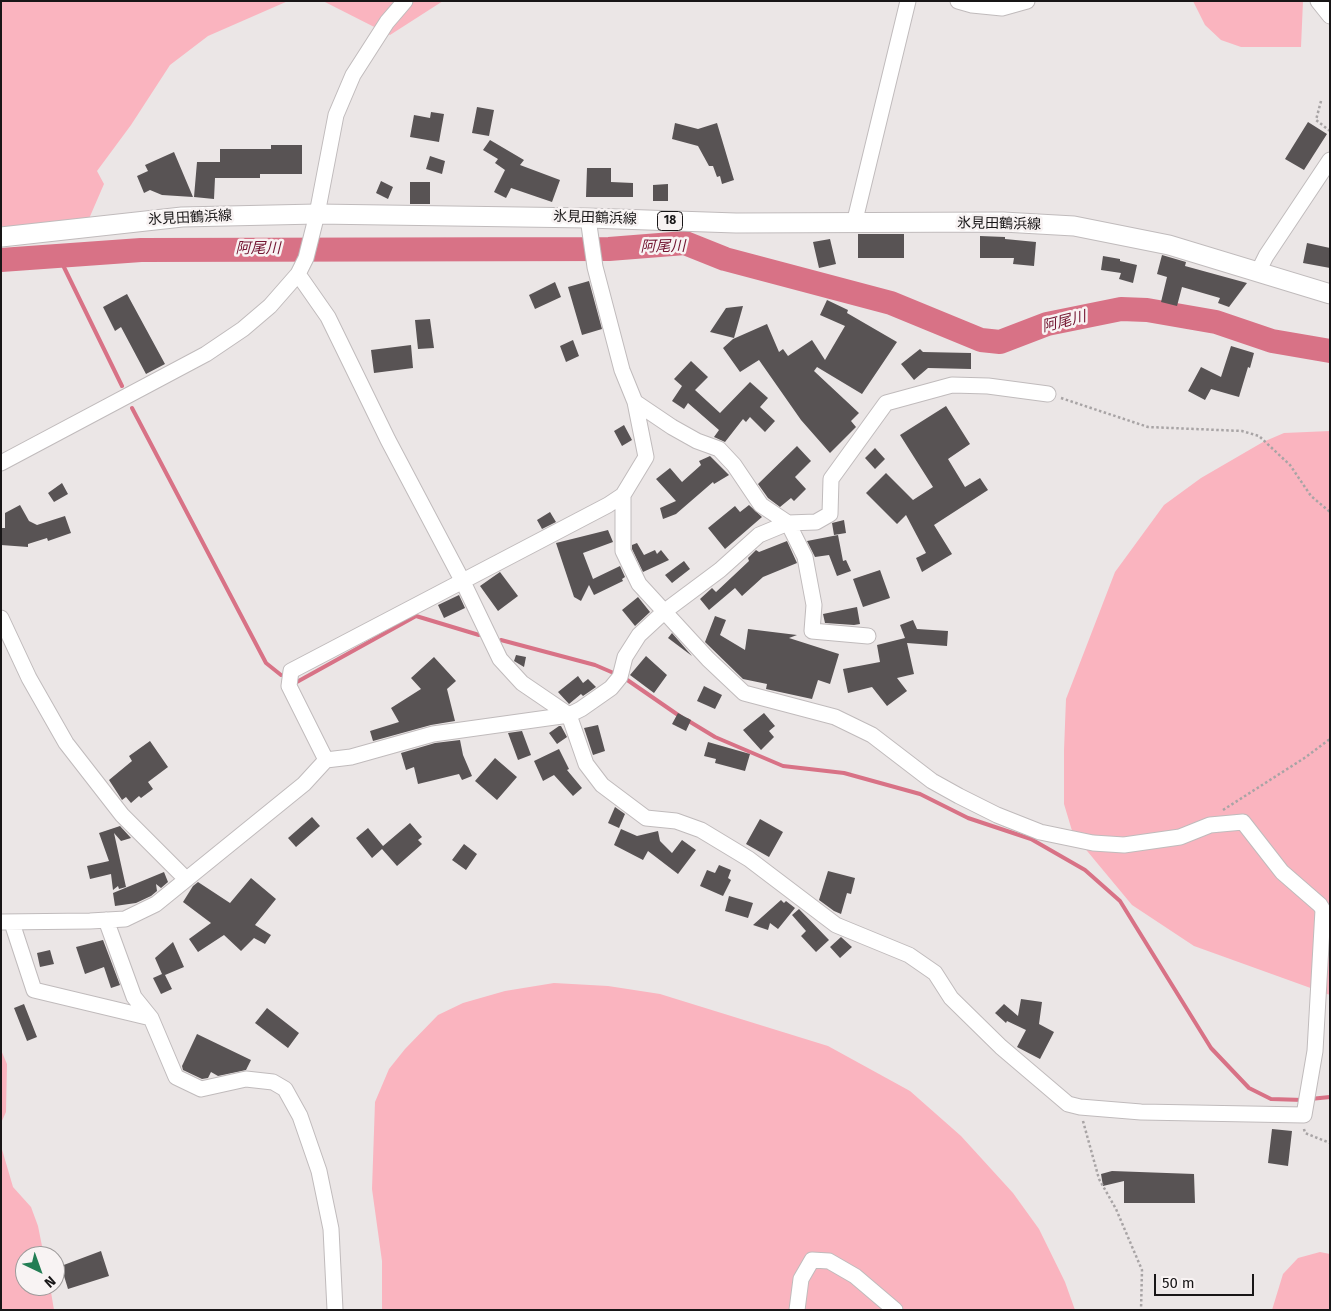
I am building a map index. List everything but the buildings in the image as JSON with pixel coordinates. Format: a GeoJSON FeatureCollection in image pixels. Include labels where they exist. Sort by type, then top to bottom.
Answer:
{"type":"FeatureCollection","features":[{"type":"Feature","properties":{"kind":"main road","name":"氷見田鶴浜線"},"geometry":{"type":"LineString","coordinates":[[1,237],[182,217],[314,222],[590,225],[1003,222],[1074,226],[1170,245],[1330,294]]}},
{"type":"Feature","properties":{"kind":"street"},"geometry":{"type":"LineString","coordinates":[[1,463],[206,354],[243,330],[270,306],[298,274],[306,258],[336,115],[353,75],[387,22],[405,1]]}},
{"type":"Feature","properties":{"kind":"street"},"geometry":{"type":"LineString","coordinates":[[854,224],[908,1]]}},
{"type":"Feature","properties":{"kind":"street"},"geometry":{"type":"LineString","coordinates":[[958,1],[972,6],[1002,8],[1027,1]]}},
{"type":"Feature","properties":{"kind":"street"},"geometry":{"type":"LineString","coordinates":[[1318,1],[1330,16]]}},
{"type":"Feature","properties":{"kind":"street"},"geometry":{"type":"LineString","coordinates":[[1258,272],[1266,256],[1330,160]]}},
{"type":"Feature","properties":{"kind":"street"},"geometry":{"type":"LineString","coordinates":[[326,760],[289,686],[291,671],[463,582],[623,495],[646,457],[635,402],[622,370],[595,268],[590,225]]}},
{"type":"Feature","properties":{"kind":"street"},"geometry":{"type":"LineString","coordinates":[[298,274],[328,317],[388,440],[463,582],[500,659],[522,683],[569,715],[586,764],[602,785],[646,818],[676,821],[701,830],[749,859],[836,926],[908,955],[935,973],[951,998],[1001,1047],[1068,1104],[1080,1107],[1141,1112],[1304,1115],[1315,1051],[1323,910],[1320,905],[1282,872],[1243,822],[1210,825],[1180,837],[1124,845],[1093,843],[1040,832],[996,815],[932,781],[872,735],[835,717],[744,693],[708,660],[639,584],[623,551],[623,495]]}},
{"type":"Feature","properties":{"kind":"street"},"geometry":{"type":"LineString","coordinates":[[151,1018],[34,990],[7,922],[125,919],[156,904],[304,784],[326,760],[351,757],[433,734],[569,715],[594,702],[612,688],[620,677],[625,657],[639,635],[665,611],[720,570],[759,535],[788,523],[816,522],[830,514],[831,480],[886,403],[952,386],[988,386],[1048,394]]}},
{"type":"Feature","properties":{"kind":"street"},"geometry":{"type":"LineString","coordinates":[[635,402],[697,441],[719,449],[734,466],[761,505],[788,523],[804,556],[814,605],[812,631],[868,636]]}},
{"type":"Feature","properties":{"kind":"street"},"geometry":{"type":"LineString","coordinates":[[1,618],[25,671],[66,743],[122,815],[186,879]]}},
{"type":"Feature","properties":{"kind":"street"},"geometry":{"type":"LineString","coordinates":[[106,920],[134,997],[151,1018],[176,1077],[201,1089],[246,1079],[274,1082],[285,1089],[300,1116],[319,1171],[331,1229],[335,1310]]}},
{"type":"Feature","properties":{"kind":"street"},"geometry":{"type":"LineString","coordinates":[[797,1310],[801,1279],[812,1260],[829,1261],[855,1276],[895,1310]]}},
{"type":"Feature","properties":{"kind":"path"},"geometry":{"type":"LineString","coordinates":[[1321,101],[1316,120],[1330,131]]}},
{"type":"Feature","properties":{"kind":"path"},"geometry":{"type":"LineString","coordinates":[[1048,394],[1148,427],[1242,431],[1259,436],[1290,465],[1312,496],[1330,512]]}},
{"type":"Feature","properties":{"kind":"path"},"geometry":{"type":"LineString","coordinates":[[1219,812],[1306,757],[1330,739]]}},
{"type":"Feature","properties":{"kind":"path"},"geometry":{"type":"LineString","coordinates":[[1080,1107],[1099,1179],[1116,1209],[1142,1270],[1141,1310]]}},
{"type":"Feature","properties":{"kind":"path"},"geometry":{"type":"LineString","coordinates":[[1304,1115],[1304,1133],[1330,1143]]}},
{"type":"Feature","properties":{"kind":"shaded area"},"geometry":{"type":"Polygon","coordinates":[[[1,1],[288,1],[208,36],[170,65],[131,125],[97,171],[104,184],[88,221],[12,227],[1,226],[1,1]]]}},
{"type":"Feature","properties":{"kind":"shaded area"},"geometry":{"type":"Polygon","coordinates":[[[323,1],[443,1],[390,35],[323,1]]]}},
{"type":"Feature","properties":{"kind":"shaded area"},"geometry":{"type":"Polygon","coordinates":[[[1193,1],[1303,1],[1301,47],[1241,47],[1221,40],[1205,25],[1193,1]]]}},
{"type":"Feature","properties":{"kind":"shaded area"},"geometry":{"type":"Polygon","coordinates":[[[1330,431],[1330,995],[1194,946],[1132,905],[1073,834],[1064,804],[1064,750],[1066,699],[1115,572],[1164,505],[1201,478],[1263,442],[1284,433],[1330,431]]]}},
{"type":"Feature","properties":{"kind":"shaded area"},"geometry":{"type":"Polygon","coordinates":[[[554,983],[608,986],[660,994],[828,1046],[910,1091],[961,1136],[1013,1193],[1039,1229],[1065,1282],[1075,1310],[382,1310],[382,1261],[372,1189],[375,1102],[389,1069],[405,1049],[438,1015],[463,1003],[505,991],[554,983]]]}},
{"type":"Feature","properties":{"kind":"shaded area"},"geometry":{"type":"Polygon","coordinates":[[[1,1050],[7,1064],[6,1112],[1,1123],[1,1050]]]}},
{"type":"Feature","properties":{"kind":"shaded area"},"geometry":{"type":"Polygon","coordinates":[[[1,1146],[13,1187],[31,1207],[38,1226],[42,1246],[15,1246],[15,1296],[52,1296],[54,1310],[1,1310],[1,1146]]]}},
{"type":"Feature","properties":{"kind":"shaded area"},"geometry":{"type":"Polygon","coordinates":[[[1320,1252],[1330,1254],[1330,1310],[1272,1310],[1283,1274],[1298,1258],[1320,1252]]]}},
{"type":"Feature","properties":{"kind":"waterway","name":"阿尾川"},"geometry":{"type":"LineString","coordinates":[[1,260],[141,250],[609,249],[685,243],[725,259],[891,303],[981,340],[1000,342],[1047,324],[1121,309],[1147,310],[1216,322],[1272,341],[1330,351]]}},
{"type":"Feature","properties":{"kind":"waterway"},"geometry":{"type":"LineString","coordinates":[[58,255],[122,386]]}},
{"type":"Feature","properties":{"kind":"waterway"},"geometry":{"type":"LineString","coordinates":[[132,408],[266,663],[281,675]]}},
{"type":"Feature","properties":{"kind":"waterway"},"geometry":{"type":"LineString","coordinates":[[295,683],[416,616],[479,635]]}},
{"type":"Feature","properties":{"kind":"waterway"},"geometry":{"type":"LineString","coordinates":[[501,640],[595,665],[616,674]]}},
{"type":"Feature","properties":{"kind":"waterway"},"geometry":{"type":"LineString","coordinates":[[623,677],[681,717]]}},
{"type":"Feature","properties":{"kind":"waterway"},"geometry":{"type":"LineString","coordinates":[[687,720],[715,737],[783,766],[844,773],[920,794],[968,818],[1031,839],[1085,870],[1120,901],[1211,1048],[1249,1088],[1271,1099],[1303,1100]]}},
{"type":"Feature","properties":{"kind":"waterway"},"geometry":{"type":"LineString","coordinates":[[1310,1099],[1330,1097]]}}]}
